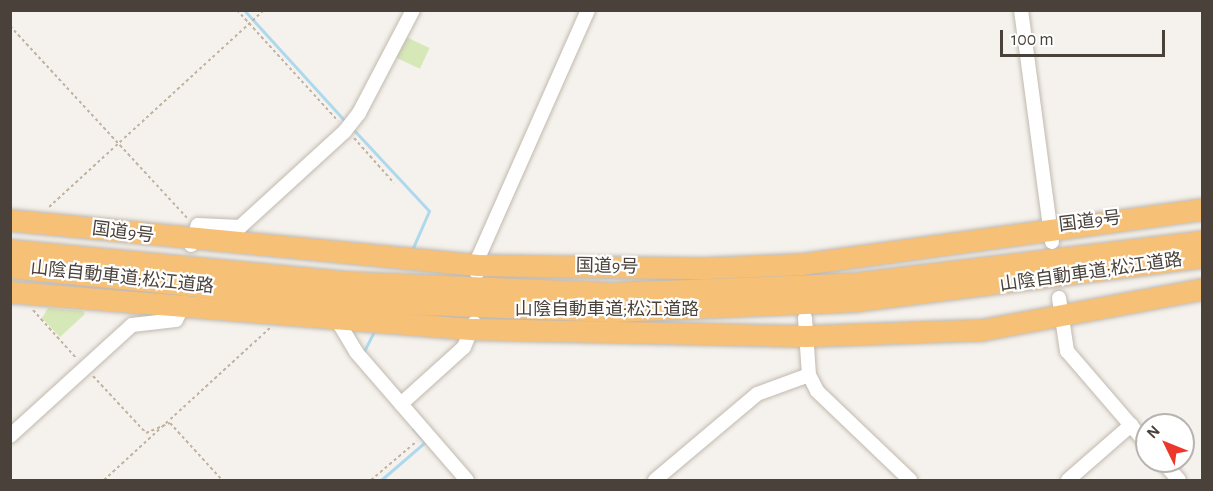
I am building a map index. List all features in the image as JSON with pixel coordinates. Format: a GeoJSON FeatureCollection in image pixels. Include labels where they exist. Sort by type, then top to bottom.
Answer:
{"type":"FeatureCollection","features":[{"type":"Feature","properties":{"kind":"highway","name":"国道9号"},"geometry":{"type":"LineString","coordinates":[[10,220],[477,273],[802,271],[1051,235],[1203,209]]}},
{"type":"Feature","properties":{"kind":"highway","name":"山陰自動車道;松江道路"},"geometry":{"type":"LineString","coordinates":[[10,250],[346,282],[611,293],[849,285],[1203,241]]}},
{"type":"Feature","properties":{"kind":"highway"},"geometry":{"type":"LineString","coordinates":[[10,244],[95,258]]}},
{"type":"Feature","properties":{"kind":"highway","name":"山陰自動車道;松江道路"},"geometry":{"type":"LineString","coordinates":[[10,267],[350,301],[612,311],[853,301],[1203,257]]}},
{"type":"Feature","properties":{"kind":"highway"},"geometry":{"type":"LineString","coordinates":[[10,292],[184,305],[337,320],[474,326],[981,330],[1060,307],[1203,289]]}},
{"type":"Feature","properties":{"kind":"street"},"geometry":{"type":"LineString","coordinates":[[192,239],[240,227],[345,129],[360,113],[413,10]]}},
{"type":"Feature","properties":{"kind":"street"},"geometry":{"type":"LineString","coordinates":[[477,273],[588,10]]}},
{"type":"Feature","properties":{"kind":"street"},"geometry":{"type":"LineString","coordinates":[[1021,10],[1051,235]]}},
{"type":"Feature","properties":{"kind":"street"},"geometry":{"type":"LineString","coordinates":[[10,436],[137,322],[176,320],[184,305]]}},
{"type":"Feature","properties":{"kind":"street"},"geometry":{"type":"LineString","coordinates":[[1060,307],[1067,351],[1135,430]]}},
{"type":"Feature","properties":{"kind":"street"},"geometry":{"type":"LineString","coordinates":[[337,320],[401,404],[466,480]]}},
{"type":"Feature","properties":{"kind":"street"},"geometry":{"type":"LineString","coordinates":[[401,404],[464,347],[474,326]]}},
{"type":"Feature","properties":{"kind":"street"},"geometry":{"type":"LineString","coordinates":[[805,327],[809,375],[826,402],[910,480]]}},
{"type":"Feature","properties":{"kind":"street"},"geometry":{"type":"LineString","coordinates":[[655,480],[757,394],[809,375]]}},
{"type":"Feature","properties":{"kind":"street"},"geometry":{"type":"LineString","coordinates":[[1068,480],[1131,425]]}},
{"type":"Feature","properties":{"kind":"path"},"geometry":{"type":"LineString","coordinates":[[237,10],[394,183]]}},
{"type":"Feature","properties":{"kind":"path"},"geometry":{"type":"LineString","coordinates":[[41,210],[264,10]]}},
{"type":"Feature","properties":{"kind":"path"},"geometry":{"type":"LineString","coordinates":[[10,26],[118,143],[192,239]]}},
{"type":"Feature","properties":{"kind":"path"},"geometry":{"type":"LineString","coordinates":[[29,308],[146,433],[168,423]]}},
{"type":"Feature","properties":{"kind":"path"},"geometry":{"type":"LineString","coordinates":[[104,480],[266,334],[272,315]]}},
{"type":"Feature","properties":{"kind":"path"},"geometry":{"type":"LineString","coordinates":[[168,423],[222,480]]}},
{"type":"Feature","properties":{"kind":"path"},"geometry":{"type":"LineString","coordinates":[[371,480],[420,439]]}},
{"type":"Feature","properties":{"kind":"green space"},"geometry":{"type":"Polygon","coordinates":[[[406,37],[430,48],[420,69],[396,58],[406,37]]]}},
{"type":"Feature","properties":{"kind":"green space"},"geometry":{"type":"Polygon","coordinates":[[[48,308],[83,311],[85,314],[60,337],[42,318],[48,308]]]}},
{"type":"Feature","properties":{"kind":"waterway"},"geometry":{"type":"LineString","coordinates":[[244,10],[347,123]]}},
{"type":"Feature","properties":{"kind":"waterway"},"geometry":{"type":"LineString","coordinates":[[352,128],[429,211],[412,250]]}},
{"type":"Feature","properties":{"kind":"waterway"},"geometry":{"type":"LineString","coordinates":[[363,353],[373,333]]}},
{"type":"Feature","properties":{"kind":"waterway"},"geometry":{"type":"LineString","coordinates":[[381,480],[425,442],[413,428]]}}]}
